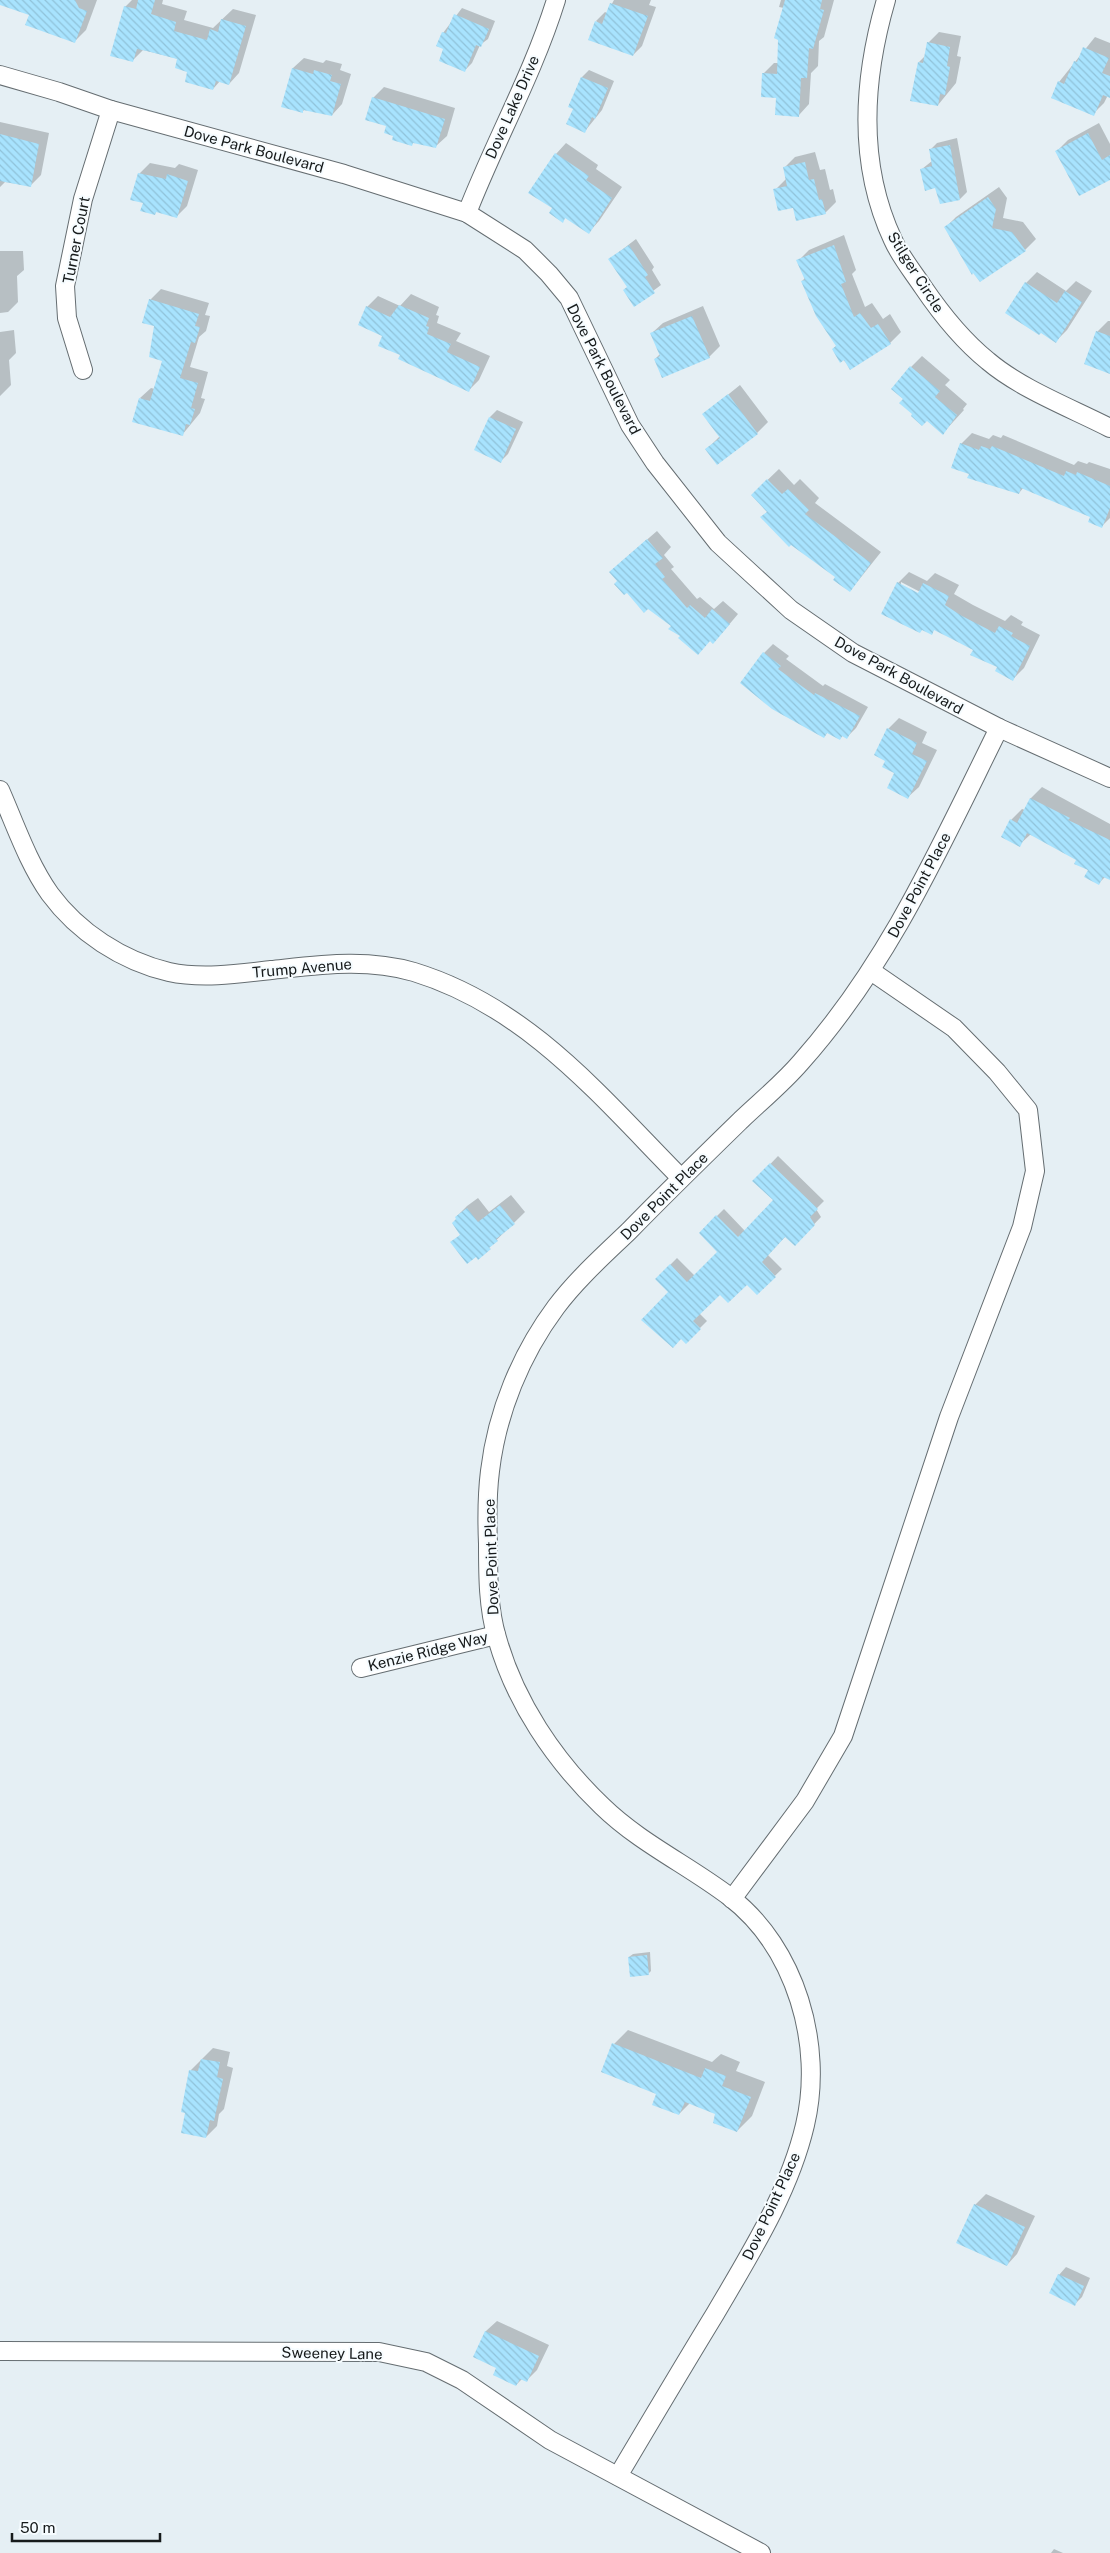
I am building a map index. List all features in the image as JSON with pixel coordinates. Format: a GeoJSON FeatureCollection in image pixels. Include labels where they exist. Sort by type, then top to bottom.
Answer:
{"type":"FeatureCollection","features":[{"type":"Feature","properties":{"kind":"street","name":"Dove Lake Drive"},"geometry":{"type":"LineString","coordinates":[[467,213],[486,166],[519,97],[556,0]]}},
{"type":"Feature","properties":{"kind":"street","name":"Stilger Circle"},"geometry":{"type":"LineString","coordinates":[[886,0],[876,35],[866,116],[869,161],[893,240],[936,306],[957,332],[989,362],[1025,385],[1110,428]]}},
{"type":"Feature","properties":{"kind":"street","name":"Dove Park Boulevard"},"geometry":{"type":"LineString","coordinates":[[0,75],[59,92],[111,110],[344,174],[467,213],[525,250],[568,298],[630,425],[686,506],[732,556],[791,610],[853,653],[999,728],[1110,778]]}},
{"type":"Feature","properties":{"kind":"street","name":"Turner Court"},"geometry":{"type":"LineString","coordinates":[[83,370],[67,318],[65,286],[83,199],[111,110]]}},
{"type":"Feature","properties":{"kind":"street","name":"Dove Point Place"},"geometry":{"type":"LineString","coordinates":[[618,2476],[769,2218],[787,2180],[807,2120],[810,2089],[809,2050],[804,2017],[793,1983],[778,1953],[757,1924],[732,1899],[631,1831],[602,1807],[542,1736],[523,1703],[496,1635],[490,1602],[488,1558],[490,1472],[509,1394],[524,1359],[556,1307],[574,1285],[680,1178],[800,1063],[872,971],[940,847],[999,728]]}},
{"type":"Feature","properties":{"kind":"street","name":"Trump Avenue"},"geometry":{"type":"LineString","coordinates":[[0,790],[49,893],[71,920],[92,937],[132,958],[169,972],[232,975],[344,962],[399,968],[439,981],[502,1011],[542,1040],[680,1178]]}},
{"type":"Feature","properties":{"kind":"street"},"geometry":{"type":"LineString","coordinates":[[732,1899],[805,1801],[843,1736],[949,1417],[1022,1227],[1035,1171],[1028,1110],[1004,1079],[954,1028],[872,971]]}},
{"type":"Feature","properties":{"kind":"street","name":"Kenzie Ridge Way"},"geometry":{"type":"LineString","coordinates":[[361,1668],[496,1635]]}},
{"type":"Feature","properties":{"kind":"street","name":"Sweeney Lane"},"geometry":{"type":"LineString","coordinates":[[0,2351],[379,2352],[426,2362],[462,2380],[550,2440],[761,2553]]}},
{"type":"Feature","properties":{"kind":"building"},"geometry":{"type":"Polygon","coordinates":[[[0,0],[75,0],[79,8],[87,11],[75,43],[25,25],[29,15],[0,5],[0,0]]]}},
{"type":"Feature","properties":{"kind":"building"},"geometry":{"type":"Polygon","coordinates":[[[138,0],[155,0],[151,14],[176,22],[174,31],[207,40],[210,29],[218,32],[221,19],[246,26],[229,85],[216,81],[213,90],[185,82],[187,72],[175,68],[177,59],[147,51],[137,49],[133,62],[110,56],[124,6],[136,9],[138,0]]]}},
{"type":"Feature","properties":{"kind":"building"},"geometry":{"type":"Polygon","coordinates":[[[785,0],[822,0],[820,9],[824,10],[813,49],[809,48],[807,78],[801,78],[799,117],[775,115],[776,98],[761,97],[762,73],[777,74],[778,40],[774,38],[785,0]]]}},
{"type":"Feature","properties":{"kind":"building"},"geometry":{"type":"Polygon","coordinates":[[[610,3],[648,16],[633,56],[588,40],[595,21],[602,24],[610,3]]]}},
{"type":"Feature","properties":{"kind":"building"},"geometry":{"type":"Polygon","coordinates":[[[454,14],[489,29],[481,47],[476,45],[465,72],[439,61],[443,49],[436,46],[442,32],[446,33],[454,14]]]}},
{"type":"Feature","properties":{"kind":"building"},"geometry":{"type":"Polygon","coordinates":[[[927,42],[950,47],[947,66],[950,67],[945,95],[940,94],[938,106],[910,101],[918,62],[923,63],[927,42]]]}},
{"type":"Feature","properties":{"kind":"building"},"geometry":{"type":"Polygon","coordinates":[[[1083,47],[1109,58],[1102,73],[1110,76],[1110,98],[1103,95],[1094,116],[1051,98],[1058,81],[1064,84],[1074,61],[1077,62],[1083,47]]]}},
{"type":"Feature","properties":{"kind":"building"},"geometry":{"type":"Polygon","coordinates":[[[292,68],[313,74],[314,70],[332,75],[330,81],[341,84],[332,116],[303,110],[303,113],[281,107],[292,68]]]}},
{"type":"Feature","properties":{"kind":"building"},"geometry":{"type":"Polygon","coordinates":[[[581,77],[608,88],[595,119],[592,117],[585,133],[566,124],[573,109],[568,107],[581,77]]]}},
{"type":"Feature","properties":{"kind":"building"},"geometry":{"type":"Polygon","coordinates":[[[372,97],[445,119],[436,148],[413,143],[412,146],[392,140],[393,136],[384,133],[386,126],[365,120],[372,97]]]}},
{"type":"Feature","properties":{"kind":"building"},"geometry":{"type":"Polygon","coordinates":[[[1088,133],[1102,160],[1110,155],[1110,180],[1079,196],[1055,151],[1088,133]]]}},
{"type":"Feature","properties":{"kind":"building"},"geometry":{"type":"Polygon","coordinates":[[[0,134],[39,144],[31,187],[0,181],[0,134]]]}},
{"type":"Feature","properties":{"kind":"building"},"geometry":{"type":"Polygon","coordinates":[[[950,145],[960,200],[940,204],[935,188],[925,191],[920,169],[932,166],[929,149],[950,145]]]}},
{"type":"Feature","properties":{"kind":"building"},"geometry":{"type":"Polygon","coordinates":[[[555,153],[589,176],[586,180],[612,198],[589,234],[565,218],[563,223],[549,213],[552,208],[528,193],[555,153]]]}},
{"type":"Feature","properties":{"kind":"building"},"geometry":{"type":"Polygon","coordinates":[[[805,162],[809,180],[814,179],[819,200],[822,199],[826,214],[796,221],[793,208],[778,211],[773,189],[787,186],[783,167],[805,162]]]}},
{"type":"Feature","properties":{"kind":"building"},"geometry":{"type":"Polygon","coordinates":[[[138,173],[166,179],[167,174],[188,181],[177,218],[156,212],[155,215],[140,211],[143,203],[130,200],[138,173]]]}},
{"type":"Feature","properties":{"kind":"building"},"geometry":{"type":"Polygon","coordinates":[[[988,197],[996,209],[992,228],[1012,232],[1026,251],[980,282],[973,273],[972,275],[944,227],[988,197]]]}},
{"type":"Feature","properties":{"kind":"building"},"geometry":{"type":"Polygon","coordinates":[[[629,245],[648,275],[645,277],[655,293],[634,307],[623,290],[627,287],[608,259],[629,245]]]}},
{"type":"Feature","properties":{"kind":"building"},"geometry":{"type":"Polygon","coordinates":[[[834,245],[846,282],[841,284],[854,317],[860,313],[871,328],[878,324],[891,344],[850,370],[844,360],[840,363],[832,349],[836,346],[816,316],[801,281],[805,280],[796,260],[834,245]]]}},
{"type":"Feature","properties":{"kind":"building"},"geometry":{"type":"Polygon","coordinates":[[[1025,282],[1057,303],[1065,291],[1082,302],[1056,343],[1041,333],[1039,335],[1005,313],[1025,282]]]}},
{"type":"Feature","properties":{"kind":"building"},"geometry":{"type":"Polygon","coordinates":[[[149,299],[199,314],[195,326],[200,327],[195,343],[191,342],[180,378],[198,383],[191,408],[195,409],[190,425],[186,424],[183,436],[132,422],[139,398],[150,401],[162,361],[149,357],[154,326],[142,323],[149,299]]]}},
{"type":"Feature","properties":{"kind":"building"},"geometry":{"type":"Polygon","coordinates":[[[399,305],[429,318],[426,326],[429,327],[427,334],[451,344],[447,352],[480,367],[469,392],[398,359],[400,355],[378,346],[382,336],[358,325],[366,306],[390,317],[399,305]]]}},
{"type":"Feature","properties":{"kind":"building"},"geometry":{"type":"Polygon","coordinates":[[[692,316],[710,358],[662,378],[654,359],[660,356],[650,333],[692,316]]]}},
{"type":"Feature","properties":{"kind":"building"},"geometry":{"type":"Polygon","coordinates":[[[1096,331],[1110,336],[1110,374],[1084,364],[1096,331]]]}},
{"type":"Feature","properties":{"kind":"building"},"geometry":{"type":"Polygon","coordinates":[[[910,366],[940,391],[935,397],[957,415],[943,435],[927,421],[922,426],[899,403],[903,399],[891,389],[910,366]]]}},
{"type":"Feature","properties":{"kind":"building"},"geometry":{"type":"Polygon","coordinates":[[[728,394],[758,434],[717,465],[705,449],[720,438],[702,414],[728,394]]]}},
{"type":"Feature","properties":{"kind":"building"},"geometry":{"type":"Polygon","coordinates":[[[489,417],[516,429],[501,463],[474,450],[489,417]]]}},
{"type":"Feature","properties":{"kind":"building"},"geometry":{"type":"Polygon","coordinates":[[[960,443],[979,450],[981,446],[990,449],[992,446],[1064,476],[1066,471],[1076,475],[1077,472],[1110,486],[1110,508],[1102,528],[1088,522],[1090,517],[1021,488],[1019,494],[967,478],[969,474],[951,468],[960,443]]]}},
{"type":"Feature","properties":{"kind":"building"},"geometry":{"type":"Polygon","coordinates":[[[767,479],[782,494],[788,489],[809,510],[805,514],[871,563],[850,592],[833,580],[835,577],[791,545],[789,547],[760,517],[767,512],[751,495],[767,479]]]}},
{"type":"Feature","properties":{"kind":"building"},"geometry":{"type":"Polygon","coordinates":[[[647,539],[663,558],[655,564],[665,577],[662,579],[687,608],[690,605],[705,618],[712,609],[730,624],[713,644],[710,641],[698,655],[678,638],[680,636],[668,629],[671,626],[648,609],[644,613],[627,593],[624,595],[614,584],[617,581],[609,572],[647,539]]]}},
{"type":"Feature","properties":{"kind":"building"},"geometry":{"type":"Polygon","coordinates":[[[897,582],[918,593],[923,583],[949,596],[945,605],[962,616],[995,633],[999,626],[1013,633],[1011,636],[1030,646],[1013,681],[995,671],[997,667],[970,655],[973,650],[950,638],[934,630],[932,635],[922,630],[920,633],[881,614],[897,582]]]}},
{"type":"Feature","properties":{"kind":"building"},"geometry":{"type":"Polygon","coordinates":[[[763,652],[781,666],[778,669],[814,695],[815,693],[860,716],[847,739],[842,736],[840,740],[827,733],[824,738],[772,709],[740,683],[763,652]]]}},
{"type":"Feature","properties":{"kind":"building"},"geometry":{"type":"Polygon","coordinates":[[[887,728],[917,743],[912,754],[927,761],[908,799],[887,788],[894,773],[882,767],[885,761],[874,755],[887,728]]]}},
{"type":"Feature","properties":{"kind":"building"},"geometry":{"type":"Polygon","coordinates":[[[1030,798],[1070,818],[1068,820],[1110,840],[1110,880],[1103,877],[1099,885],[1084,877],[1088,870],[1074,864],[1076,860],[1027,833],[1020,847],[1001,837],[1010,819],[1017,823],[1030,798]]]}},
{"type":"Feature","properties":{"kind":"building"},"geometry":{"type":"Polygon","coordinates":[[[770,1163],[818,1209],[810,1217],[815,1225],[795,1246],[785,1237],[762,1262],[776,1277],[757,1295],[747,1285],[728,1303],[720,1295],[693,1321],[701,1329],[686,1344],[681,1339],[673,1348],[641,1320],[668,1292],[655,1279],[670,1264],[687,1282],[717,1252],[699,1233],[716,1215],[738,1237],[773,1200],[752,1181],[770,1163]]]}},
{"type":"Feature","properties":{"kind":"building"},"geometry":{"type":"Polygon","coordinates":[[[500,1205],[515,1224],[496,1239],[498,1241],[478,1260],[476,1257],[467,1264],[450,1242],[460,1235],[452,1223],[456,1219],[455,1217],[467,1208],[478,1222],[500,1205]]]}},
{"type":"Feature","properties":{"kind":"building"},"geometry":{"type":"Polygon","coordinates":[[[647,1955],[649,1975],[630,1977],[628,1957],[647,1955]]]}},
{"type":"Feature","properties":{"kind":"building"},"geometry":{"type":"Polygon","coordinates":[[[612,2043],[701,2078],[705,2068],[726,2076],[722,2086],[751,2097],[737,2132],[713,2123],[715,2114],[685,2102],[679,2115],[652,2105],[656,2094],[601,2072],[612,2043]]]}},
{"type":"Feature","properties":{"kind":"building"},"geometry":{"type":"Polygon","coordinates":[[[201,2059],[220,2062],[217,2077],[223,2079],[214,2121],[210,2120],[206,2138],[181,2133],[185,2113],[181,2112],[189,2070],[198,2071],[201,2059]]]}},
{"type":"Feature","properties":{"kind":"building"},"geometry":{"type":"Polygon","coordinates":[[[974,2204],[1025,2227],[1007,2266],[956,2243],[974,2204]]]}},
{"type":"Feature","properties":{"kind":"building"},"geometry":{"type":"Polygon","coordinates":[[[1058,2274],[1084,2286],[1075,2306],[1049,2293],[1058,2274]]]}},
{"type":"Feature","properties":{"kind":"building"},"geometry":{"type":"Polygon","coordinates":[[[485,2331],[539,2356],[527,2382],[520,2379],[516,2386],[493,2375],[496,2368],[473,2357],[485,2331]]]}}]}
